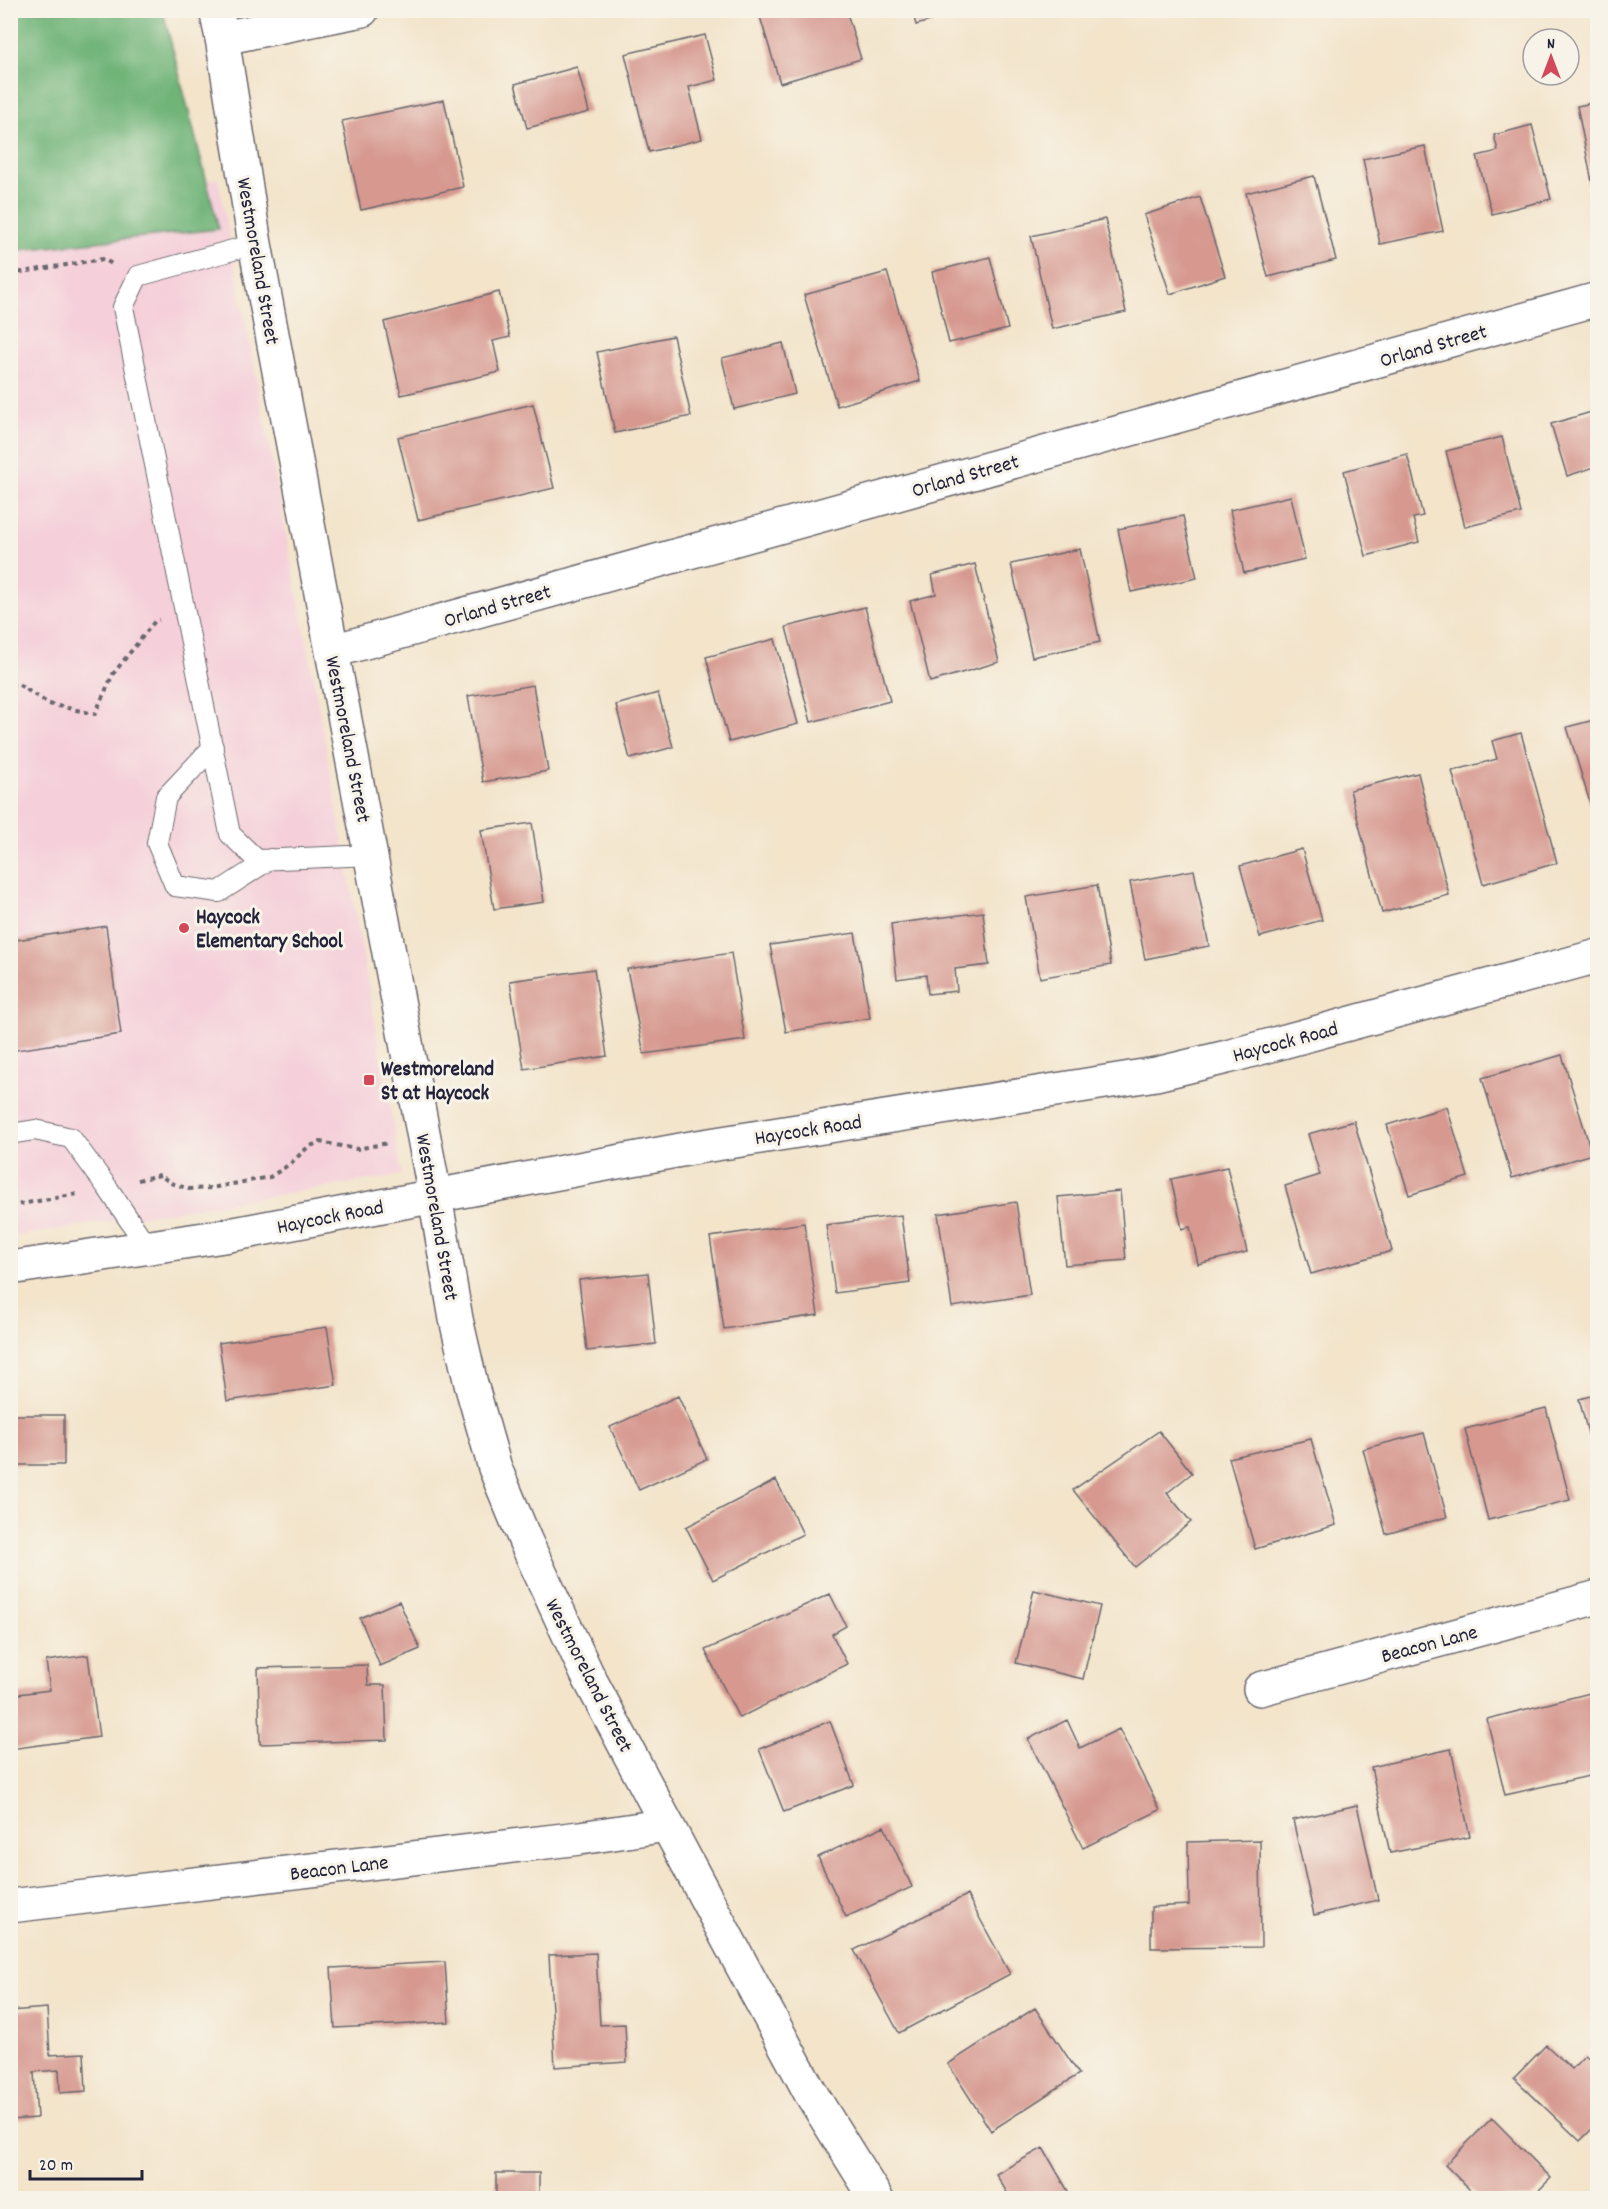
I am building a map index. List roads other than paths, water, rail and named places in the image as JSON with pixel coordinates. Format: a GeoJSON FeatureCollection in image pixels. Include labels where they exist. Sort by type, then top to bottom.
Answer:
{"type":"FeatureCollection","features":[{"type":"Feature","properties":{"kind":"street"},"geometry":{"type":"LineString","coordinates":[[219,24],[362,10]]}},
{"type":"Feature","properties":{"kind":"street","name":"Westmoreland Street"},"geometry":{"type":"LineString","coordinates":[[219,24],[255,244],[424,1136],[456,1319],[471,1384],[495,1468],[525,1540],[587,1674],[810,2092],[876,2199]]}},
{"type":"Feature","properties":{"kind":"street","name":"Orland Street"},"geometry":{"type":"LineString","coordinates":[[333,651],[1598,299]]}},
{"type":"Feature","properties":{"kind":"street","name":"Haycock Road"},"geometry":{"type":"LineString","coordinates":[[10,1268],[236,1234],[697,1147],[1156,1074],[1227,1057],[1598,956]]}},
{"type":"Feature","properties":{"kind":"street","name":"Beacon Lane"},"geometry":{"type":"LineString","coordinates":[[1260,1689],[1598,1597]]}},
{"type":"Feature","properties":{"kind":"street","name":"Beacon Lane"},"geometry":{"type":"LineString","coordinates":[[10,1906],[580,1839],[667,1825]]}},
{"type":"Feature","properties":{"kind":"lane"},"geometry":{"type":"LineString","coordinates":[[255,244],[138,276],[123,307],[230,834],[257,861],[371,855]]}},
{"type":"Feature","properties":{"kind":"lane"},"geometry":{"type":"LineString","coordinates":[[213,747],[166,797],[157,843],[175,886],[219,892],[270,859]]}},
{"type":"Feature","properties":{"kind":"lane"},"geometry":{"type":"LineString","coordinates":[[10,1134],[35,1130],[71,1138],[148,1248]]}},
{"type":"Feature","properties":{"kind":"place","name":"Haycock Elementary School"},"geometry":{"type":"Point","coordinates":[184,928]}},
{"type":"Feature","properties":{"kind":"place","name":"Westmoreland St at Haycock"},"geometry":{"type":"Point","coordinates":[369,1080]}}]}
